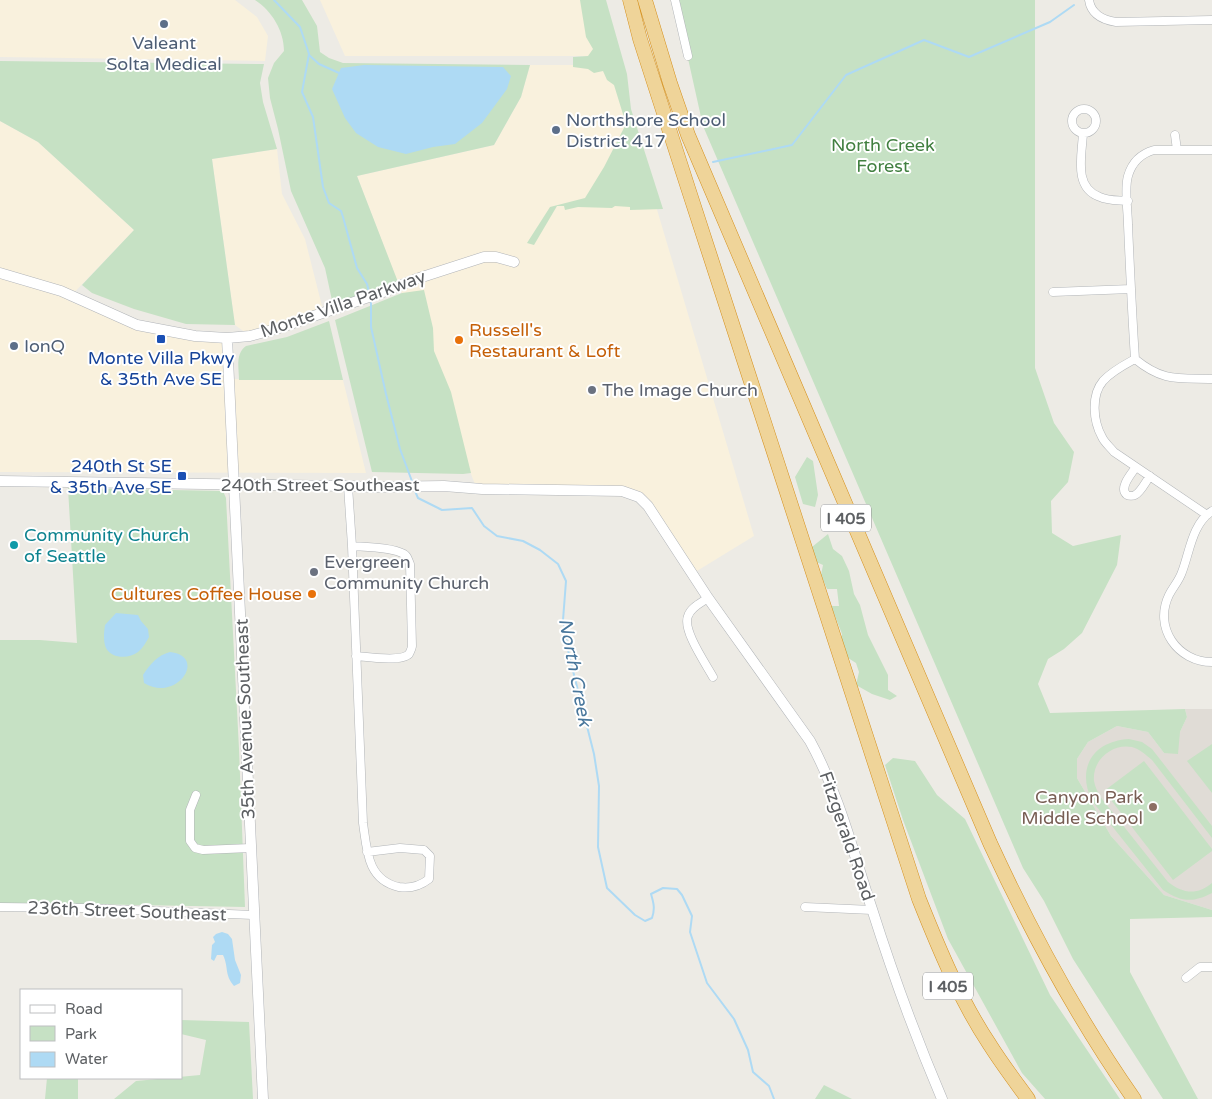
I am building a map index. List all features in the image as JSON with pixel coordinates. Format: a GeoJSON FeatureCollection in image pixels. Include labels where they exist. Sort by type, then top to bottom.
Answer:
{"type":"FeatureCollection","features":[{"type":"Feature","properties":{"kind":"highway","name":"I 405"},"geometry":{"type":"LineString","coordinates":[[622,0],[647,87],[727,317]]}},
{"type":"Feature","properties":{"kind":"highway","name":"I 405"},"geometry":{"type":"LineString","coordinates":[[630,0],[643,48],[727,317],[926,940],[942,975],[984,1052],[1018,1099]]}},
{"type":"Feature","properties":{"kind":"highway","name":"I 405"},"geometry":{"type":"LineString","coordinates":[[640,0],[658,64],[682,132],[981,836],[1016,909],[1056,984],[1070,1008],[1084,1021]]}},
{"type":"Feature","properties":{"kind":"highway","name":"I 405"},"geometry":{"type":"LineString","coordinates":[[645,0],[688,135],[990,843],[1039,943],[1109,1064],[1134,1099]]}},
{"type":"Feature","properties":{"kind":"highway","name":"I 405"},"geometry":{"type":"LineString","coordinates":[[904,867],[955,982],[990,1045],[1028,1099]]}},
{"type":"Feature","properties":{"kind":"street"},"geometry":{"type":"LineString","coordinates":[[675,0],[688,56]]}},
{"type":"Feature","properties":{"kind":"street"},"geometry":{"type":"LineString","coordinates":[[1089,2],[1092,10],[1098,15],[1106,20],[1116,22],[1212,20]]}},
{"type":"Feature","properties":{"kind":"street"},"geometry":{"type":"LineString","coordinates":[[1083,133],[1080,170],[1082,181],[1098,197],[1128,201]]}},
{"type":"Feature","properties":{"kind":"street"},"geometry":{"type":"LineString","coordinates":[[1175,135],[1177,150]]}},
{"type":"Feature","properties":{"kind":"street"},"geometry":{"type":"LineString","coordinates":[[1135,359],[1127,178],[1131,167],[1144,153],[1154,150],[1212,150]]}},
{"type":"Feature","properties":{"kind":"street","name":"Monte Villa Parkway"},"geometry":{"type":"LineString","coordinates":[[0,273],[61,291],[137,325],[195,336],[227,338],[250,336],[276,330],[416,279],[484,257],[496,257],[514,262]]}},
{"type":"Feature","properties":{"kind":"street"},"geometry":{"type":"LineString","coordinates":[[1053,292],[1131,289]]}},
{"type":"Feature","properties":{"kind":"street","name":"35th Avenue Southeast"},"geometry":{"type":"LineString","coordinates":[[227,338],[263,1099]]}},
{"type":"Feature","properties":{"kind":"street"},"geometry":{"type":"LineString","coordinates":[[1135,359],[1158,375],[1170,378],[1212,379]]}},
{"type":"Feature","properties":{"kind":"street"},"geometry":{"type":"LineString","coordinates":[[1135,359],[1117,369],[1103,381],[1096,395],[1097,423],[1102,438],[1114,452],[1210,513],[1199,526],[1190,545],[1182,574],[1168,596],[1163,614],[1170,640],[1180,652],[1193,660],[1212,662]]}},
{"type":"Feature","properties":{"kind":"street"},"geometry":{"type":"LineString","coordinates":[[1136,467],[1124,485],[1124,490],[1127,494],[1132,496],[1137,494],[1150,476]]}},
{"type":"Feature","properties":{"kind":"street","name":"240th Street Southeast"},"geometry":{"type":"LineString","coordinates":[[0,481],[622,490],[639,497]]}},
{"type":"Feature","properties":{"kind":"street"},"geometry":{"type":"LineString","coordinates":[[348,486],[363,823],[367,852],[375,873],[395,886],[412,888],[429,879],[430,856],[424,850],[400,848],[367,852]]}},
{"type":"Feature","properties":{"kind":"street","name":"Fitzgerald Road"},"geometry":{"type":"LineString","coordinates":[[639,497],[648,506],[708,598],[810,741],[820,760],[847,828],[872,910],[942,1099]]}},
{"type":"Feature","properties":{"kind":"street"},"geometry":{"type":"LineString","coordinates":[[352,546],[376,547],[404,553],[410,564],[412,646],[410,653],[403,657],[392,658],[356,656]]}},
{"type":"Feature","properties":{"kind":"street"},"geometry":{"type":"LineString","coordinates":[[708,598],[693,608],[686,622],[688,631],[713,677]]}},
{"type":"Feature","properties":{"kind":"street"},"geometry":{"type":"LineString","coordinates":[[196,795],[190,810],[190,840],[195,848],[203,850],[250,848]]}},
{"type":"Feature","properties":{"kind":"street","name":"236th Street Southeast"},"geometry":{"type":"LineString","coordinates":[[0,907],[84,908],[253,915]]}},
{"type":"Feature","properties":{"kind":"street"},"geometry":{"type":"LineString","coordinates":[[805,907],[872,910]]}},
{"type":"Feature","properties":{"kind":"street"},"geometry":{"type":"LineString","coordinates":[[1186,978],[1200,967],[1212,967]]}},
{"type":"Feature","properties":{"kind":"shaded area"},"geometry":{"type":"Polygon","coordinates":[[[0,0],[235,0],[257,17],[268,36],[265,61],[0,57],[0,0]]]}},
{"type":"Feature","properties":{"kind":"shaded area"},"geometry":{"type":"Polygon","coordinates":[[[320,0],[591,0],[600,56],[345,56],[320,0]]]}},
{"type":"Feature","properties":{"kind":"shaded area"},"geometry":{"type":"Polygon","coordinates":[[[530,65],[614,65],[754,536],[692,574],[639,497],[476,487],[357,176],[494,145],[521,97],[530,65]]]}},
{"type":"Feature","properties":{"kind":"shaded area"},"geometry":{"type":"Polygon","coordinates":[[[0,121],[38,142],[134,230],[67,300],[145,332],[223,342],[225,379],[343,380],[366,473],[0,472],[0,121]]]}},
{"type":"Feature","properties":{"kind":"shaded area"},"geometry":{"type":"Polygon","coordinates":[[[277,149],[282,194],[305,239],[323,310],[250,336],[235,325],[212,159],[277,149]]]}},
{"type":"Feature","properties":{"kind":"shaded area","name":"Canyon Park Middle School"},"geometry":{"type":"Polygon","coordinates":[[[1185,709],[1212,709],[1212,910],[1164,895],[1111,836],[1077,778],[1077,759],[1088,742],[1117,726],[1148,732],[1164,753],[1180,732],[1187,717],[1185,709]]]}},
{"type":"Feature","properties":{"kind":"green space"},"geometry":{"type":"Polygon","coordinates":[[[255,0],[302,0],[317,26],[320,52],[329,58],[343,63],[530,65],[521,97],[494,145],[357,176],[398,282],[333,305],[325,268],[291,191],[270,98],[268,78],[274,63],[284,51],[282,36],[272,16],[255,0]]]}},
{"type":"Feature","properties":{"kind":"green space"},"geometry":{"type":"Polygon","coordinates":[[[580,0],[606,0],[627,74],[631,109],[663,209],[630,210],[630,207],[615,206],[612,208],[578,207],[565,210],[564,206],[557,206],[534,245],[527,243],[550,207],[585,198],[604,167],[626,124],[614,85],[607,80],[603,71],[594,73],[588,69],[573,67],[573,57],[588,56],[593,49],[586,37],[580,0]]]}},
{"type":"Feature","properties":{"kind":"green space","name":"North Creek Forest"},"geometry":{"type":"Polygon","coordinates":[[[675,0],[1035,0],[1035,368],[1054,423],[1074,452],[1068,482],[1051,501],[1052,533],[1073,546],[1121,535],[1117,565],[1082,633],[1064,649],[1048,659],[1038,684],[1050,713],[1185,709],[1187,717],[1180,732],[1178,754],[1164,753],[1148,732],[1117,726],[1088,742],[1077,759],[1077,778],[1111,836],[1164,895],[1212,910],[1212,917],[1130,919],[1130,972],[1198,1099],[1163,1099],[1073,959],[1044,901],[1023,868],[703,126],[675,0]]]}},
{"type":"Feature","properties":{"kind":"green space"},"geometry":{"type":"Polygon","coordinates":[[[0,61],[264,64],[260,83],[263,102],[277,149],[212,159],[235,325],[186,324],[134,309],[92,293],[82,285],[134,230],[38,142],[0,121],[0,61]]]}},
{"type":"Feature","properties":{"kind":"green space"},"geometry":{"type":"Polygon","coordinates":[[[424,290],[433,328],[434,351],[451,392],[471,473],[372,472],[335,320],[402,293],[424,290]]]}},
{"type":"Feature","properties":{"kind":"green space"},"geometry":{"type":"Polygon","coordinates":[[[329,321],[343,380],[239,380],[239,357],[246,346],[287,337],[329,321]]]}},
{"type":"Feature","properties":{"kind":"green space"},"geometry":{"type":"Polygon","coordinates":[[[807,457],[813,461],[818,495],[815,507],[803,504],[795,477],[807,457]]]}},
{"type":"Feature","properties":{"kind":"green space"},"geometry":{"type":"Polygon","coordinates":[[[68,488],[223,491],[226,498],[245,907],[84,904],[0,907],[0,640],[40,640],[77,643],[68,488]]]}},
{"type":"Feature","properties":{"kind":"green space"},"geometry":{"type":"Polygon","coordinates":[[[828,534],[833,549],[842,556],[849,571],[854,594],[860,605],[868,635],[888,675],[888,690],[897,696],[890,700],[872,694],[856,685],[859,672],[856,663],[845,656],[840,646],[842,634],[831,606],[839,606],[837,589],[827,589],[821,575],[823,565],[812,560],[812,547],[828,534]]]}},
{"type":"Feature","properties":{"kind":"green space"},"geometry":{"type":"Polygon","coordinates":[[[1129,739],[1142,742],[1152,749],[1212,826],[1212,838],[1152,760],[1135,748],[1125,746],[1111,750],[1100,760],[1094,773],[1095,786],[1098,792],[1168,882],[1184,891],[1201,890],[1212,883],[1212,893],[1193,900],[1187,900],[1163,890],[1092,801],[1086,778],[1087,767],[1091,758],[1106,745],[1129,739]]]}},
{"type":"Feature","properties":{"kind":"green space"},"geometry":{"type":"Polygon","coordinates":[[[1212,744],[1212,793],[1187,761],[1212,744]]]}},
{"type":"Feature","properties":{"kind":"green space"},"geometry":{"type":"Polygon","coordinates":[[[893,758],[915,761],[937,795],[965,819],[1050,995],[1120,1099],[1045,1099],[1022,1073],[948,939],[903,820],[885,765],[893,758]]]}},
{"type":"Feature","properties":{"kind":"green space"},"geometry":{"type":"Polygon","coordinates":[[[1144,761],[1212,849],[1212,851],[1173,880],[1104,791],[1144,761]]]}},
{"type":"Feature","properties":{"kind":"green space"},"geometry":{"type":"Polygon","coordinates":[[[182,1020],[249,1022],[253,1099],[114,1099],[136,1081],[182,1079],[182,1077],[200,1075],[206,1040],[182,1034],[182,1020]]]}},
{"type":"Feature","properties":{"kind":"green space"},"geometry":{"type":"Polygon","coordinates":[[[47,1079],[78,1079],[78,1099],[45,1099],[47,1079]]]}},
{"type":"Feature","properties":{"kind":"green space"},"geometry":{"type":"Polygon","coordinates":[[[824,1085],[852,1099],[815,1099],[824,1085]]]}},
{"type":"Feature","properties":{"kind":"water"},"geometry":{"type":"Polygon","coordinates":[[[364,65],[503,67],[511,76],[507,89],[482,123],[455,144],[406,154],[378,147],[356,133],[345,118],[332,89],[341,68],[364,65]]]}},
{"type":"Feature","properties":{"kind":"water"},"geometry":{"type":"Polygon","coordinates":[[[116,613],[138,615],[148,629],[149,637],[141,649],[130,656],[116,656],[106,648],[104,639],[105,625],[116,613]]]}},
{"type":"Feature","properties":{"kind":"water"},"geometry":{"type":"Polygon","coordinates":[[[170,652],[181,655],[187,661],[187,669],[184,676],[177,683],[167,687],[156,688],[144,683],[143,675],[148,667],[158,658],[170,652]]]}},
{"type":"Feature","properties":{"kind":"water"},"geometry":{"type":"Polygon","coordinates":[[[222,932],[228,934],[232,939],[235,960],[241,975],[240,983],[234,986],[229,978],[223,955],[217,955],[214,961],[211,959],[212,945],[215,942],[213,937],[222,932]]]}},
{"type":"Feature","properties":{"kind":"waterway","name":"North Creek"},"geometry":{"type":"LineString","coordinates":[[274,0],[300,27],[309,54],[302,92],[313,117],[323,187],[329,203],[341,211],[357,268],[367,284],[369,292]]}},
{"type":"Feature","properties":{"kind":"waterway"},"geometry":{"type":"LineString","coordinates":[[713,162],[792,145],[846,75],[924,40],[969,57],[1050,22],[1074,5]]}},
{"type":"Feature","properties":{"kind":"waterway"},"geometry":{"type":"LineString","coordinates":[[309,55],[319,64],[339,73]]}},
{"type":"Feature","properties":{"kind":"waterway","name":"North Creek"},"geometry":{"type":"LineString","coordinates":[[371,299],[371,327],[386,394],[400,449],[413,484]]}},
{"type":"Feature","properties":{"kind":"waterway","name":"North Creek"},"geometry":{"type":"LineString","coordinates":[[415,491],[418,498],[442,510],[472,508],[484,526],[497,536],[523,541],[540,550],[558,564],[566,581],[563,620],[569,655],[594,754],[599,786],[598,847],[607,888],[635,915],[645,921],[652,918],[653,915],[654,906],[651,894],[663,888],[677,889],[682,895],[692,916],[690,932],[707,983],[734,1019],[748,1050],[753,1072],[769,1086],[774,1099]]}},
{"type":"Feature","properties":{"kind":"place","name":"Valeant Solta Medical"},"geometry":{"type":"Point","coordinates":[164,24]}},
{"type":"Feature","properties":{"kind":"place","name":"Northshore School District 417"},"geometry":{"type":"Point","coordinates":[556,130]}},
{"type":"Feature","properties":{"kind":"place","name":"Monte Villa Pkwy & 35th Ave SE"},"geometry":{"type":"Point","coordinates":[161,339]}},
{"type":"Feature","properties":{"kind":"place","name":"Russell's Restaurant & Loft"},"geometry":{"type":"Point","coordinates":[459,340]}},
{"type":"Feature","properties":{"kind":"place","name":"IonQ"},"geometry":{"type":"Point","coordinates":[14,346]}},
{"type":"Feature","properties":{"kind":"place","name":"The Image Church"},"geometry":{"type":"Point","coordinates":[592,390]}},
{"type":"Feature","properties":{"kind":"place","name":"240th St SE & 35th Ave SE"},"geometry":{"type":"Point","coordinates":[182,476]}},
{"type":"Feature","properties":{"kind":"place","name":"Community Church of Seattle"},"geometry":{"type":"Point","coordinates":[14,545]}},
{"type":"Feature","properties":{"kind":"place","name":"Evergreen Community Church"},"geometry":{"type":"Point","coordinates":[314,572]}},
{"type":"Feature","properties":{"kind":"place","name":"Cultures Coffee House"},"geometry":{"type":"Point","coordinates":[312,594]}},
{"type":"Feature","properties":{"kind":"place","name":"Canyon Park Middle School"},"geometry":{"type":"Point","coordinates":[1153,807]}}]}
